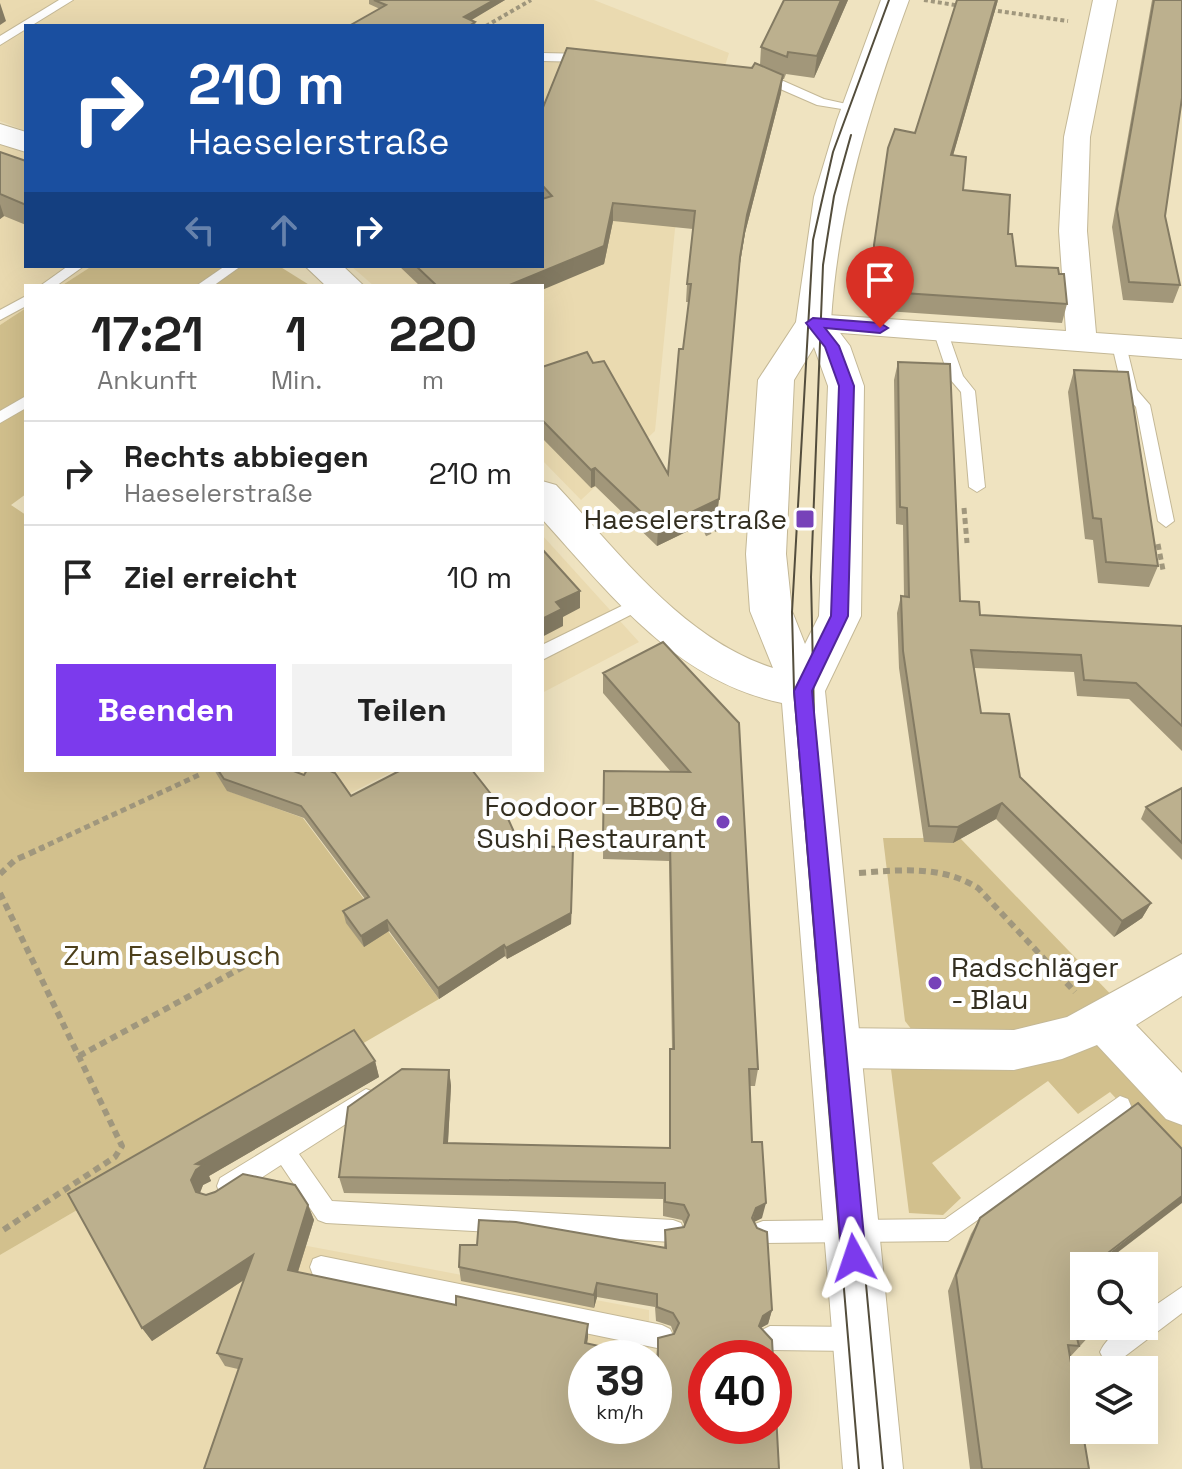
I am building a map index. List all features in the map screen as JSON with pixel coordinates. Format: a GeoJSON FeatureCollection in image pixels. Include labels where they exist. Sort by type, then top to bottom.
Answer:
{"type":"FeatureCollection","features":[{"type":"Feature","properties":{"kind":"street"},"geometry":{"type":"LineString","coordinates":[[873,1469],[803,691],[771,611],[766,554],[776,380],[813,323],[821,229],[854,107],[895,0]]}},
{"type":"Feature","properties":{"kind":"street"},"geometry":{"type":"LineString","coordinates":[[1082,343],[1073,231],[1077,137],[1101,13]]}},
{"type":"Feature","properties":{"kind":"street"},"geometry":{"type":"LineString","coordinates":[[0,133],[24,142]]}},
{"type":"Feature","properties":{"kind":"street"},"geometry":{"type":"LineString","coordinates":[[324,268],[344,284]]}},
{"type":"Feature","properties":{"kind":"street"},"geometry":{"type":"LineString","coordinates":[[813,323],[1182,349]]}},
{"type":"Feature","properties":{"kind":"street"},"geometry":{"type":"LineString","coordinates":[[803,691],[840,616],[846,386],[832,346],[813,323]]}},
{"type":"Feature","properties":{"kind":"street"},"geometry":{"type":"LineString","coordinates":[[544,496],[682,639],[751,680],[803,691]]}},
{"type":"Feature","properties":{"kind":"street"},"geometry":{"type":"LineString","coordinates":[[834,1048],[1014,1050],[1077,1036],[1182,973]]}},
{"type":"Feature","properties":{"kind":"street"},"geometry":{"type":"LineString","coordinates":[[1104,1022],[1182,1104]]}},
{"type":"Feature","properties":{"kind":"lane"},"geometry":{"type":"LineString","coordinates":[[28,24],[67,0]]}},
{"type":"Feature","properties":{"kind":"lane"},"geometry":{"type":"LineString","coordinates":[[0,41],[24,26]]}},
{"type":"Feature","properties":{"kind":"lane"},"geometry":{"type":"LineString","coordinates":[[544,57],[602,57]]}},
{"type":"Feature","properties":{"kind":"lane"},"geometry":{"type":"LineString","coordinates":[[751,72],[821,102],[854,107]]}},
{"type":"Feature","properties":{"kind":"lane"},"geometry":{"type":"LineString","coordinates":[[50,284],[74,268]]}},
{"type":"Feature","properties":{"kind":"lane"},"geometry":{"type":"LineString","coordinates":[[206,284],[231,268]]}},
{"type":"Feature","properties":{"kind":"lane"},"geometry":{"type":"LineString","coordinates":[[0,316],[24,301]]}},
{"type":"Feature","properties":{"kind":"lane"},"geometry":{"type":"LineString","coordinates":[[941,333],[956,378],[968,391],[977,487]]}},
{"type":"Feature","properties":{"kind":"lane"},"geometry":{"type":"LineString","coordinates":[[1119,345],[1130,392],[1143,405],[1166,521]]}},
{"type":"Feature","properties":{"kind":"lane"},"geometry":{"type":"LineString","coordinates":[[0,418],[24,402]]}},
{"type":"Feature","properties":{"kind":"lane"},"geometry":{"type":"LineString","coordinates":[[544,652],[644,601]]}},
{"type":"Feature","properties":{"kind":"lane"},"geometry":{"type":"LineString","coordinates":[[213,1196],[381,1089]]}},
{"type":"Feature","properties":{"kind":"lane"},"geometry":{"type":"LineString","coordinates":[[763,1232],[948,1230],[1120,1106]]}},
{"type":"Feature","properties":{"kind":"lane"},"geometry":{"type":"LineString","coordinates":[[284,1151],[326,1212],[673,1231]]}},
{"type":"Feature","properties":{"kind":"lane"},"geometry":{"type":"LineString","coordinates":[[321,1267],[662,1337]]}},
{"type":"Feature","properties":{"kind":"lane"},"geometry":{"type":"LineString","coordinates":[[1112,1352],[1182,1299]]}},
{"type":"Feature","properties":{"kind":"lane"},"geometry":{"type":"LineString","coordinates":[[770,1338],[861,1339]]}},
{"type":"Feature","properties":{"kind":"path"},"geometry":{"type":"LineString","coordinates":[[489,24],[531,0]]}},
{"type":"Feature","properties":{"kind":"path"},"geometry":{"type":"LineString","coordinates":[[921,0],[965,6]]}},
{"type":"Feature","properties":{"kind":"path"},"geometry":{"type":"LineString","coordinates":[[980,8],[1101,13]]}},
{"type":"Feature","properties":{"kind":"path"},"geometry":{"type":"LineString","coordinates":[[967,543],[963,495],[977,487]]}},
{"type":"Feature","properties":{"kind":"path"},"geometry":{"type":"LineString","coordinates":[[0,874],[15,860],[201,774]]}},
{"type":"Feature","properties":{"kind":"path"},"geometry":{"type":"LineString","coordinates":[[820,876],[933,870],[965,878],[978,888],[1104,1022]]}},
{"type":"Feature","properties":{"kind":"path"},"geometry":{"type":"LineString","coordinates":[[0,893],[122,1146],[115,1157],[0,1232]]}},
{"type":"Feature","properties":{"kind":"path"},"geometry":{"type":"LineString","coordinates":[[79,1056],[278,948]]}},
{"type":"Feature","properties":{"kind":"shaded area"},"geometry":{"type":"Polygon","coordinates":[[[0,0],[594,0],[729,53],[675,229],[655,431],[581,500],[544,462],[544,284],[372,284],[353,268],[544,268],[544,24],[24,24],[24,130],[0,121],[0,0]]]}},
{"type":"Feature","properties":{"kind":"shaded area"},"geometry":{"type":"Polygon","coordinates":[[[0,144],[24,152],[24,268],[89,268],[64,284],[24,284],[24,309],[0,325],[0,144]]]}},
{"type":"Feature","properties":{"kind":"shaded area"},"geometry":{"type":"Polygon","coordinates":[[[544,537],[639,642],[544,692],[544,537]]]}},
{"type":"Feature","properties":{"kind":"shaded area"},"geometry":{"type":"Polygon","coordinates":[[[215,772],[391,772],[303,818],[227,791],[215,772]]]}},
{"type":"Feature","properties":{"kind":"shaded area"},"geometry":{"type":"Polygon","coordinates":[[[127,1181],[152,1217],[649,1310],[649,1340],[568,1340],[568,1444],[613,1444],[651,1469],[0,1469],[0,1255],[127,1181]]]}},
{"type":"Feature","properties":{"kind":"green space"},"geometry":{"type":"Polygon","coordinates":[[[89,268],[282,268],[308,284],[64,284],[89,268]]]}},
{"type":"Feature","properties":{"kind":"green space","name":"Zum Faselbusch"},"geometry":{"type":"Polygon","coordinates":[[[24,309],[24,495],[11,505],[24,514],[24,772],[215,772],[228,791],[303,818],[439,999],[0,1255],[0,325],[24,309]]]}},
{"type":"Feature","properties":{"kind":"green space"},"geometry":{"type":"Polygon","coordinates":[[[883,838],[960,838],[1121,1005],[1035,1038],[912,1030],[905,1021],[883,838]]]}},
{"type":"Feature","properties":{"kind":"green space"},"geometry":{"type":"Polygon","coordinates":[[[1104,1044],[1182,1126],[1182,1169],[1110,1092],[1078,1114],[1048,1081],[932,1163],[961,1198],[943,1215],[909,1213],[890,1061],[1049,1057],[1104,1044]]]}},
{"type":"Feature","properties":{"kind":"building"},"geometry":{"type":"Polygon","coordinates":[[[374,0],[494,0],[464,17],[475,22],[472,24],[353,24],[386,5],[374,0]]]}},
{"type":"Feature","properties":{"kind":"building"},"geometry":{"type":"Polygon","coordinates":[[[784,0],[841,0],[817,56],[788,52],[787,57],[761,47],[784,0]]]}},
{"type":"Feature","properties":{"kind":"building"},"geometry":{"type":"Polygon","coordinates":[[[957,0],[996,0],[951,155],[966,157],[963,190],[1010,195],[1008,234],[1012,234],[1016,266],[1058,268],[1059,274],[1064,274],[1067,304],[874,291],[874,245],[888,148],[895,129],[915,133],[957,0]]]}},
{"type":"Feature","properties":{"kind":"building"},"geometry":{"type":"Polygon","coordinates":[[[1154,0],[1182,0],[1182,98],[1165,216],[1180,285],[1129,282],[1117,209],[1154,0]]]}},
{"type":"Feature","properties":{"kind":"building"},"geometry":{"type":"Polygon","coordinates":[[[567,48],[752,68],[755,63],[783,75],[747,215],[740,257],[719,499],[658,528],[595,468],[591,470],[544,422],[544,366],[587,352],[593,363],[604,361],[668,474],[679,349],[683,349],[691,284],[687,284],[695,211],[613,203],[604,246],[512,284],[435,284],[418,268],[544,268],[544,198],[552,196],[544,187],[544,105],[567,48]]]}},
{"type":"Feature","properties":{"kind":"building"},"geometry":{"type":"Polygon","coordinates":[[[0,152],[24,160],[24,204],[0,194],[0,152]]]}},
{"type":"Feature","properties":{"kind":"building"},"geometry":{"type":"Polygon","coordinates":[[[898,362],[950,364],[960,601],[979,602],[980,615],[1182,626],[1182,726],[1136,683],[1084,680],[1081,655],[971,650],[981,713],[1009,714],[1020,777],[1151,903],[1122,921],[1002,803],[958,827],[929,826],[903,651],[901,596],[909,597],[907,508],[900,507],[898,362]]]}},
{"type":"Feature","properties":{"kind":"building"},"geometry":{"type":"Polygon","coordinates":[[[1074,370],[1128,372],[1158,566],[1106,562],[1101,519],[1093,518],[1074,370]]]}},
{"type":"Feature","properties":{"kind":"building"},"geometry":{"type":"Polygon","coordinates":[[[544,551],[580,591],[556,602],[562,609],[544,618],[544,551]]]}},
{"type":"Feature","properties":{"kind":"building"},"geometry":{"type":"Polygon","coordinates":[[[663,642],[739,723],[758,1069],[749,1069],[752,1142],[762,1142],[766,1203],[756,1208],[752,1218],[757,1228],[767,1232],[772,1310],[763,1316],[759,1326],[772,1340],[688,1340],[688,1444],[778,1444],[779,1469],[204,1469],[242,1359],[217,1353],[253,1255],[142,1328],[68,1194],[354,1030],[375,1061],[196,1164],[203,1165],[191,1180],[196,1192],[206,1195],[215,1192],[243,1174],[295,1185],[308,1205],[288,1270],[456,1305],[456,1296],[588,1324],[585,1340],[568,1340],[568,1444],[672,1444],[672,1340],[658,1338],[674,1334],[679,1323],[673,1313],[657,1307],[657,1294],[597,1283],[594,1295],[459,1267],[460,1245],[477,1245],[479,1220],[516,1222],[666,1248],[665,1230],[684,1227],[689,1215],[684,1205],[665,1202],[665,1183],[339,1177],[348,1107],[402,1069],[449,1070],[444,1143],[670,1148],[670,1049],[674,1049],[670,842],[603,840],[604,771],[690,772],[603,673],[663,642]]]}},
{"type":"Feature","properties":{"kind":"building"},"geometry":{"type":"Polygon","coordinates":[[[219,772],[296,772],[304,775],[306,772],[333,772],[351,796],[397,772],[474,772],[505,812],[519,843],[573,849],[571,913],[506,948],[504,945],[438,988],[387,920],[361,936],[343,911],[369,897],[301,806],[224,779],[219,772]]]}},
{"type":"Feature","properties":{"kind":"building"},"geometry":{"type":"Polygon","coordinates":[[[1182,788],[1182,843],[1146,807],[1182,788]]]}},
{"type":"Feature","properties":{"kind":"building"},"geometry":{"type":"Polygon","coordinates":[[[1138,1103],[1182,1149],[1182,1196],[1109,1252],[1070,1252],[1070,1340],[1078,1340],[1079,1346],[1068,1345],[1070,1444],[1085,1444],[1089,1469],[982,1469],[956,1275],[980,1218],[1138,1103]]]}},
{"type":"Feature","properties":{"kind":"tram line"},"geometry":{"type":"LineString","coordinates":[[859,1469],[794,690],[792,612],[813,240],[833,152],[889,0]]}},
{"type":"Feature","properties":{"kind":"tram line"},"geometry":{"type":"LineString","coordinates":[[851,135],[834,196],[823,265],[811,577],[814,718],[883,1469]]}},
{"type":"Feature","properties":{"kind":"place","name":"Haeselerstraße"},"geometry":{"type":"Point","coordinates":[805,519]}},
{"type":"Feature","properties":{"kind":"place","name":"Foodoor – BBQ & Sushi Restaurant"},"geometry":{"type":"Point","coordinates":[723,822]}},
{"type":"Feature","properties":{"kind":"place","name":"Radschläger - Blau"},"geometry":{"type":"Point","coordinates":[935,983]}},
{"type":"Feature","properties":{"kind":"route"},"geometry":{"type":"LineString","coordinates":[[854,1258],[803,691],[840,616],[846,386],[832,346],[813,323],[880,328]]}}]}
